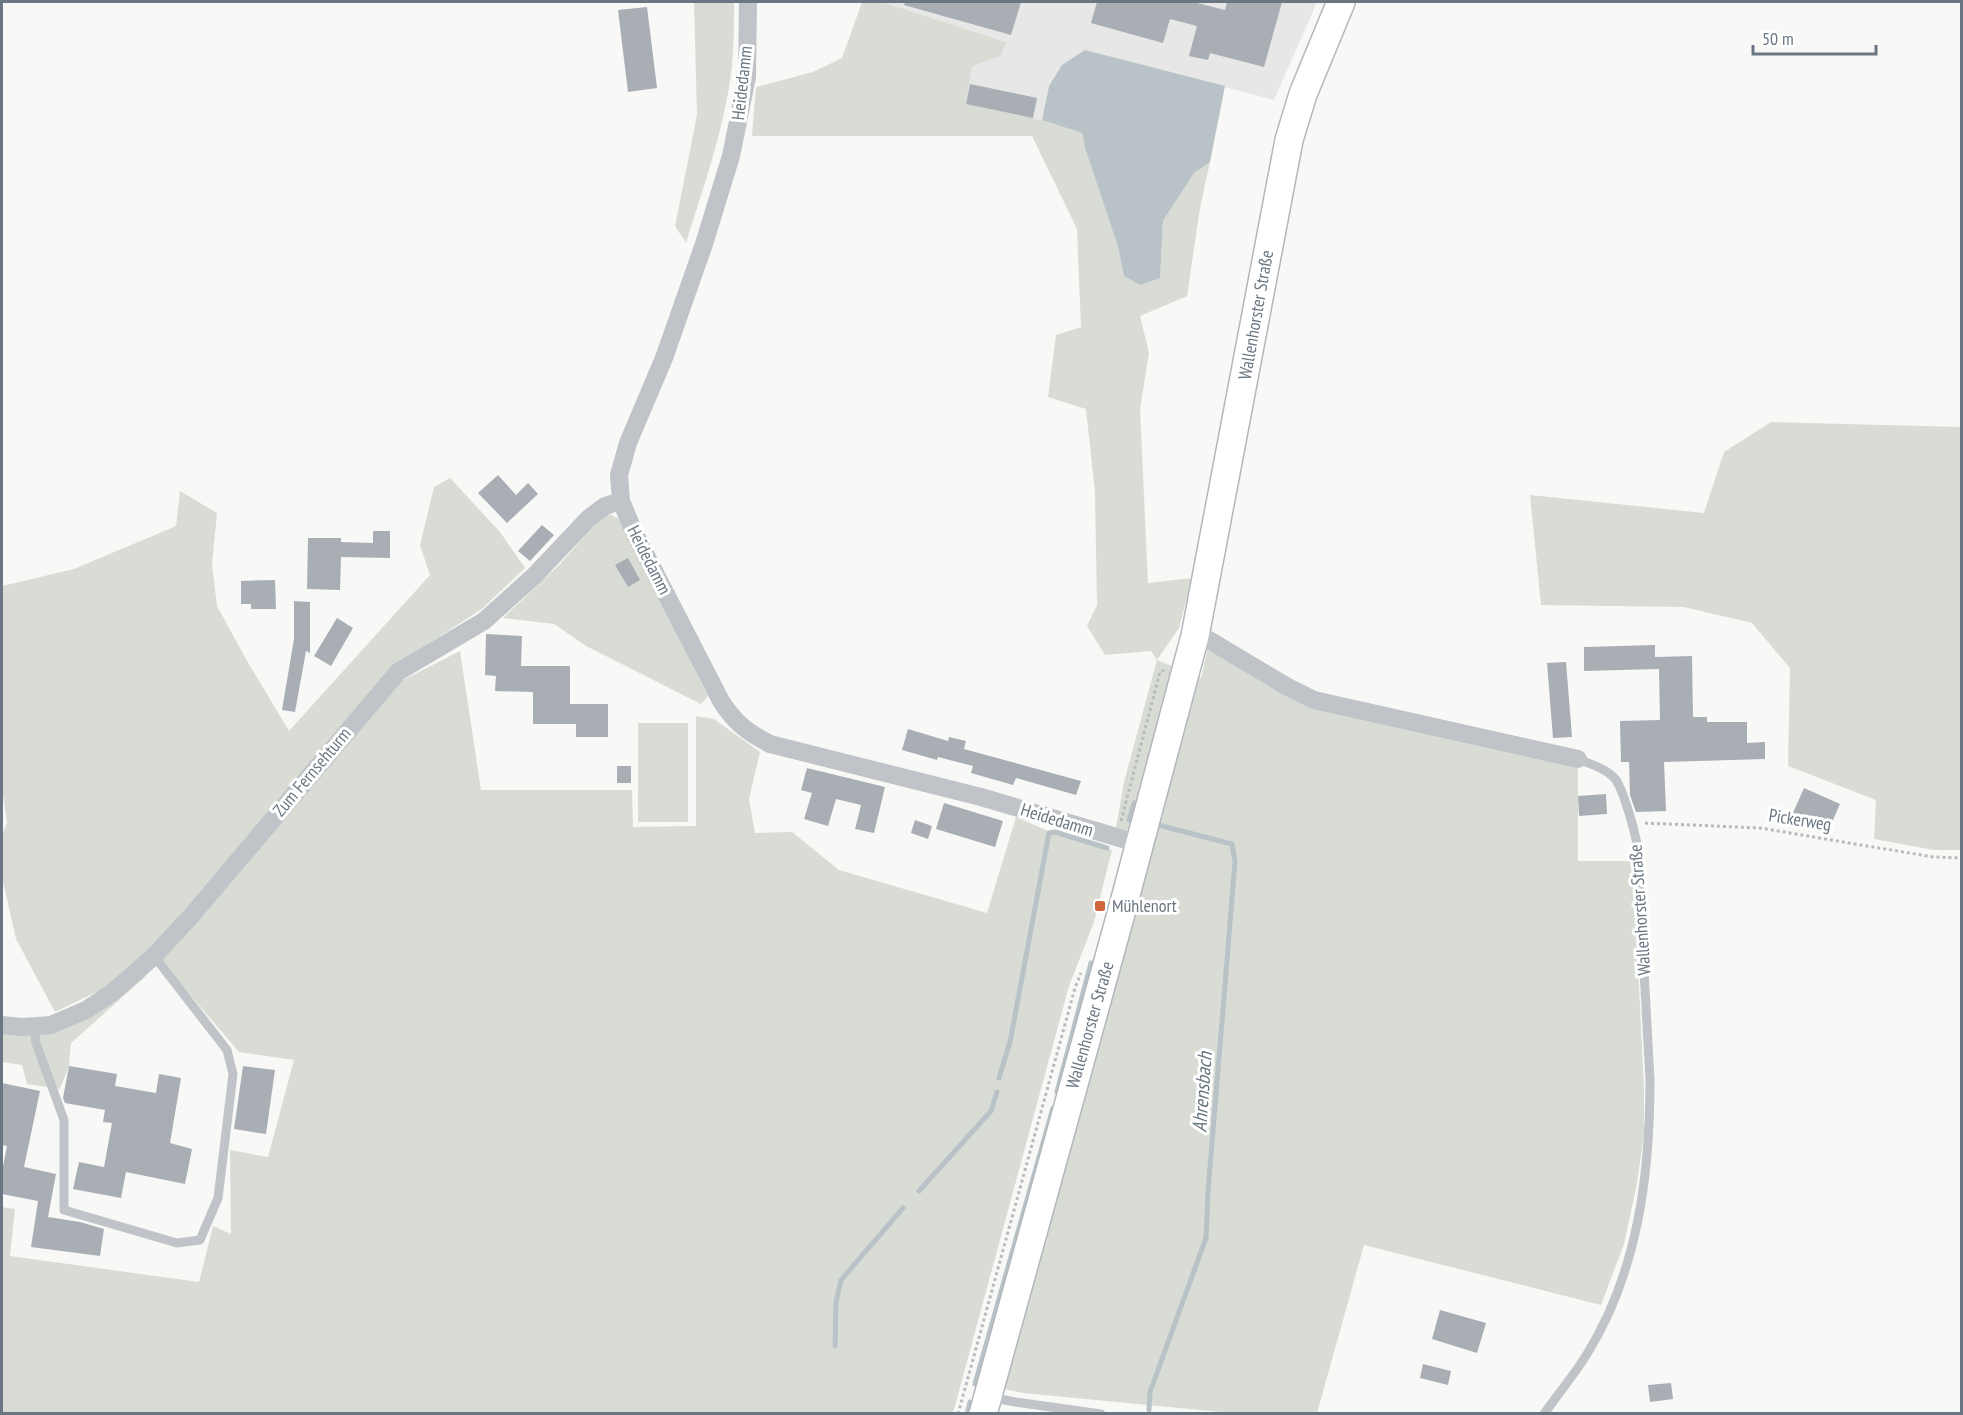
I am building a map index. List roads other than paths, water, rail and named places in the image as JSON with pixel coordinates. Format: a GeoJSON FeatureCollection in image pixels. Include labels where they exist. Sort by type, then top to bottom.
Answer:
{"type":"FeatureCollection","features":[{"type":"Feature","properties":{"kind":"main road","name":"Wallenhorster Straße"},"geometry":{"type":"LineString","coordinates":[[986,1405],[1129,841],[1195,636],[1289,140],[1303,94],[1341,2]]}},
{"type":"Feature","properties":{"kind":"street","name":"Heidedamm"},"geometry":{"type":"LineString","coordinates":[[748,2],[747,77],[731,156],[704,244],[671,337],[627,443],[619,475],[621,501],[634,532],[721,701],[729,714],[746,731],[770,744],[981,796],[1129,841]]}},
{"type":"Feature","properties":{"kind":"street","name":"Zum Fernsehturm"},"geometry":{"type":"LineString","coordinates":[[2,1025],[51,1025],[86,1010],[113,992],[154,956],[192,916],[398,672],[484,621],[535,575],[589,518],[605,506],[621,501]]}},
{"type":"Feature","properties":{"kind":"street","name":"Wallenhorster Straße"},"geometry":{"type":"LineString","coordinates":[[1195,636],[1209,640],[1314,700],[1578,759]]}},
{"type":"Feature","properties":{"kind":"lane","name":"Wallenhorster Straße"},"geometry":{"type":"LineString","coordinates":[[1544,1413],[1587,1353],[1611,1306],[1634,1241],[1646,1184],[1650,1114],[1637,844],[1633,825],[1616,779],[1600,768],[1578,759]]}},
{"type":"Feature","properties":{"kind":"lane"},"geometry":{"type":"LineString","coordinates":[[34,1026],[36,1043],[64,1120],[64,1209],[177,1243],[200,1240],[218,1198],[233,1074],[227,1050],[154,956]]}},
{"type":"Feature","properties":{"kind":"lane"},"geometry":{"type":"LineString","coordinates":[[986,1405],[1015,1402],[1101,1413]]}},
{"type":"Feature","properties":{"kind":"waterway","name":"Ahrensbach"},"geometry":{"type":"LineString","coordinates":[[1129,820],[1134,803]]}},
{"type":"Feature","properties":{"kind":"waterway","name":"Ahrensbach"},"geometry":{"type":"LineString","coordinates":[[1149,1410],[1150,1392],[1206,1238],[1235,862],[1232,844],[1158,825]]}},
{"type":"Feature","properties":{"kind":"waterway"},"geometry":{"type":"LineString","coordinates":[[999,1078],[1010,1042],[1049,833],[1055,832],[1107,848]]}},
{"type":"Feature","properties":{"kind":"waterway"},"geometry":{"type":"LineString","coordinates":[[1057,1092],[1091,963]]}},
{"type":"Feature","properties":{"kind":"waterway"},"geometry":{"type":"LineString","coordinates":[[919,1191],[991,1111],[997,1092]]}},
{"type":"Feature","properties":{"kind":"waterway"},"geometry":{"type":"LineString","coordinates":[[975,1384],[1053,1108]]}},
{"type":"Feature","properties":{"kind":"waterway"},"geometry":{"type":"LineString","coordinates":[[835,1346],[836,1302],[841,1280],[903,1208]]}},
{"type":"Feature","properties":{"kind":"waterway"},"geometry":{"type":"LineString","coordinates":[[967,1414],[970,1402]]}},
{"type":"Feature","properties":{"kind":"place","name":"Mühlenort"},"geometry":{"type":"Point","coordinates":[1100,906]}}]}
